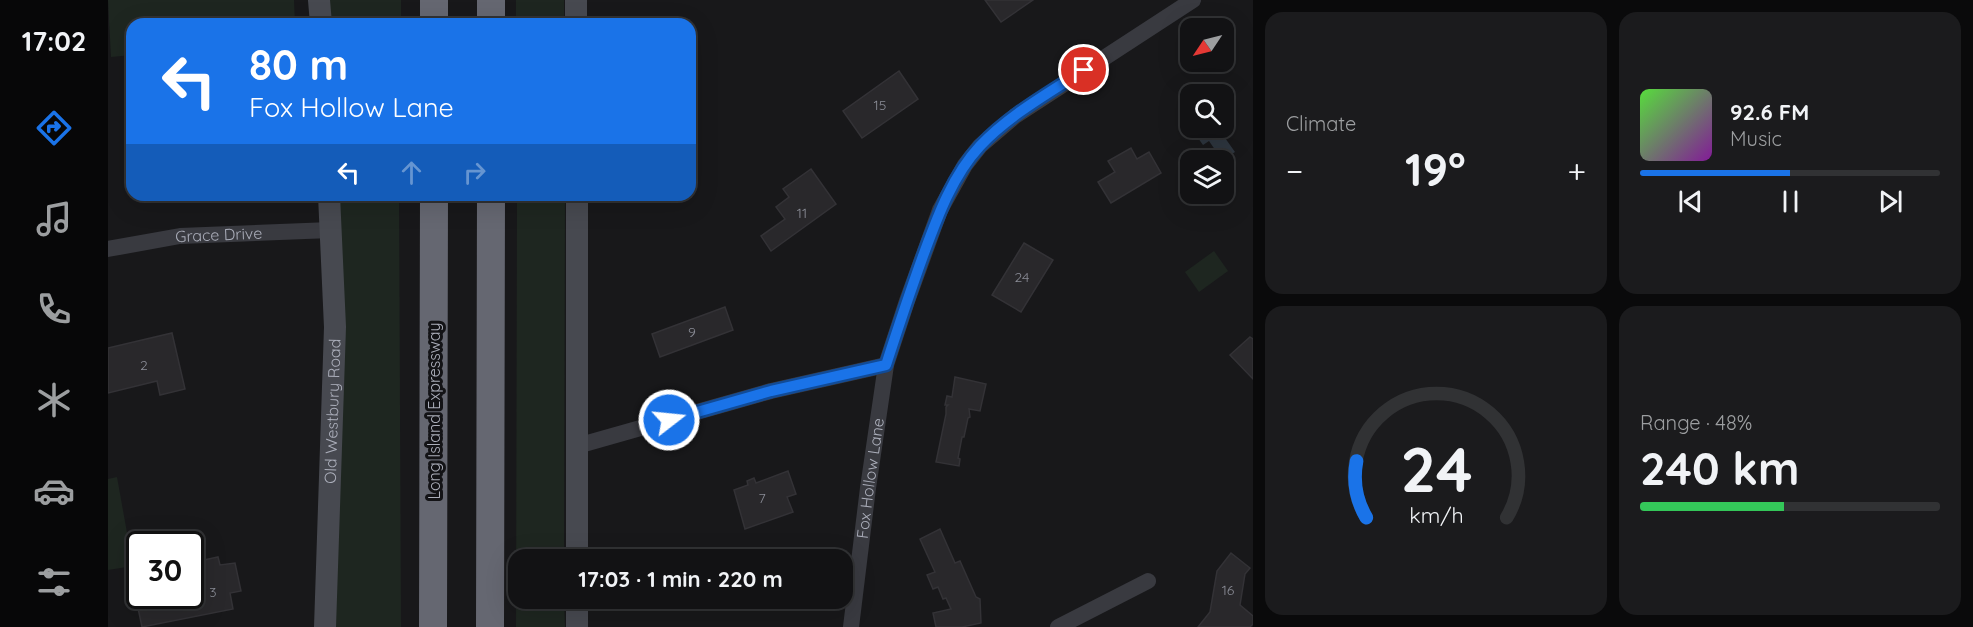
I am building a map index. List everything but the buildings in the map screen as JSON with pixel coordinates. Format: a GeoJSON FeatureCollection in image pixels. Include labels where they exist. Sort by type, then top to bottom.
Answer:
{"type":"FeatureCollection","features":[{"type":"Feature","properties":{"kind":"highway"},"geometry":{"type":"LineString","coordinates":[[434,0],[434,18]]}},
{"type":"Feature","properties":{"kind":"highway"},"geometry":{"type":"LineString","coordinates":[[491,0],[491,18]]}},
{"type":"Feature","properties":{"kind":"highway","name":"Long Island Expressway"},"geometry":{"type":"LineString","coordinates":[[433,627],[434,201]]}},
{"type":"Feature","properties":{"kind":"highway"},"geometry":{"type":"LineString","coordinates":[[490,201],[490,627]]}},
{"type":"Feature","properties":{"kind":"main road"},"geometry":{"type":"LineString","coordinates":[[319,0],[320,18]]}},
{"type":"Feature","properties":{"kind":"main road"},"geometry":{"type":"LineString","coordinates":[[576,0],[576,18]]}},
{"type":"Feature","properties":{"kind":"main road","name":"Old Westbury Road"},"geometry":{"type":"LineString","coordinates":[[325,627],[335,327],[329,201]]}},
{"type":"Feature","properties":{"kind":"main road"},"geometry":{"type":"LineString","coordinates":[[577,201],[577,549]]}},
{"type":"Feature","properties":{"kind":"main road"},"geometry":{"type":"LineString","coordinates":[[577,609],[577,627]]}},
{"type":"Feature","properties":{"kind":"street","name":"Fox Hollow Lane"},"geometry":{"type":"LineString","coordinates":[[851,627],[886,365],[940,210],[965,165],[980,146],[1015,116],[1193,0]]}},
{"type":"Feature","properties":{"kind":"street","name":"Grace Drive"},"geometry":{"type":"LineString","coordinates":[[108,249],[180,236],[331,230]]}},
{"type":"Feature","properties":{"kind":"street"},"geometry":{"type":"LineString","coordinates":[[577,446],[771,391],[886,365]]}},
{"type":"Feature","properties":{"kind":"street"},"geometry":{"type":"LineString","coordinates":[[1058,627],[1148,581]]}},
{"type":"Feature","properties":{"kind":"shaded area"},"geometry":{"type":"Polygon","coordinates":[[[108,0],[294,0],[295,18],[126,18],[126,56],[111,57],[108,0]]]}},
{"type":"Feature","properties":{"kind":"shaded area"},"geometry":{"type":"Polygon","coordinates":[[[328,0],[401,0],[401,18],[329,18],[328,0]]]}},
{"type":"Feature","properties":{"kind":"shaded area"},"geometry":{"type":"Polygon","coordinates":[[[516,0],[564,0],[564,18],[516,18],[516,0]]]}},
{"type":"Feature","properties":{"kind":"shaded area"},"geometry":{"type":"Polygon","coordinates":[[[1198,138],[1225,138],[1234,150],[1215,150],[1209,141],[1203,145],[1198,138]]]}},
{"type":"Feature","properties":{"kind":"shaded area"},"geometry":{"type":"Polygon","coordinates":[[[338,201],[399,201],[401,627],[334,627],[338,201]]]}},
{"type":"Feature","properties":{"kind":"shaded area"},"geometry":{"type":"Polygon","coordinates":[[[517,201],[565,201],[564,549],[516,549],[517,201]]]}},
{"type":"Feature","properties":{"kind":"shaded area"},"geometry":{"type":"Polygon","coordinates":[[[1214,251],[1228,271],[1199,292],[1185,272],[1214,251]]]}},
{"type":"Feature","properties":{"kind":"shaded area"},"geometry":{"type":"Polygon","coordinates":[[[117,477],[127,531],[126,567],[108,570],[108,479],[117,477]]]}},
{"type":"Feature","properties":{"kind":"shaded area"},"geometry":{"type":"Polygon","coordinates":[[[516,609],[564,609],[565,627],[516,627],[516,609]]]}},
{"type":"Feature","properties":{"kind":"route"},"geometry":{"type":"LineString","coordinates":[[669,420],[822,378],[886,365],[940,210],[965,165],[980,146],[1015,116],[1084,70]]}}]}
